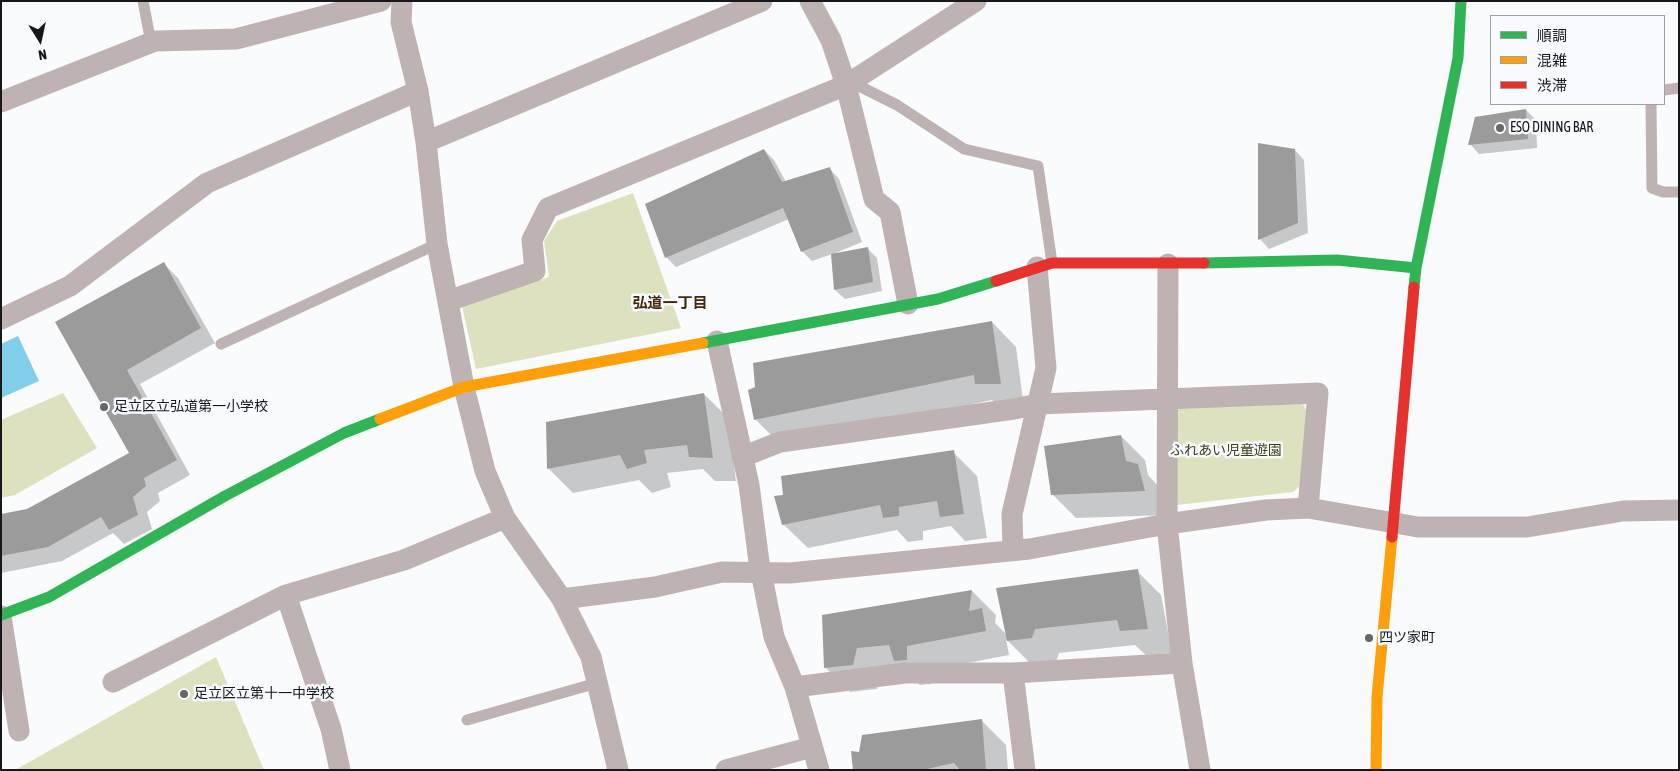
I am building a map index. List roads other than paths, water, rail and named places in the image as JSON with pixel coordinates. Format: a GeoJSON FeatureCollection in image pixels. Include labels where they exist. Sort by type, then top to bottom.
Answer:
{"type":"FeatureCollection","features":[{"type":"Feature","properties":{"kind":"street"},"geometry":{"type":"LineString","coordinates":[[1,102],[151,43],[236,39],[380,1]]}},
{"type":"Feature","properties":{"kind":"street"},"geometry":{"type":"LineString","coordinates":[[402,1],[401,22],[418,90],[426,142],[437,244],[464,387],[485,471],[505,518],[562,599],[591,657],[618,770]]}},
{"type":"Feature","properties":{"kind":"street"},"geometry":{"type":"LineString","coordinates":[[426,142],[762,1]]}},
{"type":"Feature","properties":{"kind":"street"},"geometry":{"type":"LineString","coordinates":[[810,1],[831,40],[848,84],[874,200],[890,212],[908,304]]}},
{"type":"Feature","properties":{"kind":"street"},"geometry":{"type":"LineString","coordinates":[[448,301],[535,271],[532,240],[548,208],[848,84],[976,1]]}},
{"type":"Feature","properties":{"kind":"street"},"geometry":{"type":"LineString","coordinates":[[1376,770],[1378,697],[1416,268],[1458,58],[1462,1]]}},
{"type":"Feature","properties":{"kind":"street"},"geometry":{"type":"LineString","coordinates":[[1,319],[70,286],[207,183],[418,90]]}},
{"type":"Feature","properties":{"kind":"street"},"geometry":{"type":"LineString","coordinates":[[19,731],[1,616],[49,597],[225,496],[344,433],[464,387],[938,299],[1044,265],[1337,260],[1416,268]]}},
{"type":"Feature","properties":{"kind":"street"},"geometry":{"type":"LineString","coordinates":[[1168,264],[1167,524],[1182,663],[1200,770]]}},
{"type":"Feature","properties":{"kind":"street"},"geometry":{"type":"LineString","coordinates":[[1013,550],[1012,514],[1046,368],[1044,265]]}},
{"type":"Feature","properties":{"kind":"street"},"geometry":{"type":"LineString","coordinates":[[717,341],[749,485],[774,636],[795,686],[819,770]]}},
{"type":"Feature","properties":{"kind":"street"},"geometry":{"type":"LineString","coordinates":[[742,457],[780,442],[1038,404],[1166,397],[1318,392],[1308,508]]}},
{"type":"Feature","properties":{"kind":"street"},"geometry":{"type":"LineString","coordinates":[[562,599],[655,587],[722,572],[790,573],[1029,549],[1167,524],[1266,510],[1308,508],[1418,526],[1527,527],[1623,511],[1679,510]]}},
{"type":"Feature","properties":{"kind":"street"},"geometry":{"type":"LineString","coordinates":[[113,682],[286,596],[404,560],[505,518]]}},
{"type":"Feature","properties":{"kind":"street"},"geometry":{"type":"LineString","coordinates":[[286,596],[331,729],[340,770]]}},
{"type":"Feature","properties":{"kind":"street"},"geometry":{"type":"LineString","coordinates":[[795,686],[905,673],[1013,673],[1182,663]]}},
{"type":"Feature","properties":{"kind":"street"},"geometry":{"type":"LineString","coordinates":[[1013,673],[1025,770]]}},
{"type":"Feature","properties":{"kind":"street"},"geometry":{"type":"LineString","coordinates":[[726,770],[812,747]]}},
{"type":"Feature","properties":{"kind":"lane"},"geometry":{"type":"LineString","coordinates":[[143,1],[151,43]]}},
{"type":"Feature","properties":{"kind":"lane"},"geometry":{"type":"LineString","coordinates":[[848,84],[897,105],[964,149],[1038,166],[1044,265]]}},
{"type":"Feature","properties":{"kind":"lane"},"geometry":{"type":"LineString","coordinates":[[1665,90],[1679,88]]}},
{"type":"Feature","properties":{"kind":"lane"},"geometry":{"type":"LineString","coordinates":[[1651,105],[1652,188],[1663,192],[1679,192]]}},
{"type":"Feature","properties":{"kind":"lane"},"geometry":{"type":"LineString","coordinates":[[221,344],[437,244]]}},
{"type":"Feature","properties":{"kind":"lane"},"geometry":{"type":"LineString","coordinates":[[467,720],[597,682]]}},
{"type":"Feature","properties":{"kind":"water"},"geometry":{"type":"Polygon","coordinates":[[[18,336],[39,381],[1,398],[1,344],[18,336]]]}},
{"type":"Feature","properties":{"kind":"place","name":"ESO DINING BAR"},"geometry":{"type":"Point","coordinates":[1500,128]}},
{"type":"Feature","properties":{"kind":"place","name":"足立区立弘道第一小学校"},"geometry":{"type":"Point","coordinates":[104,407]}},
{"type":"Feature","properties":{"kind":"place","name":"四ツ家町"},"geometry":{"type":"Point","coordinates":[1369,638]}},
{"type":"Feature","properties":{"kind":"place","name":"足立区立第十一中学校"},"geometry":{"type":"Point","coordinates":[184,694]}},
{"type":"Feature","properties":{"kind":"district","name":"弘道一丁目"},"geometry":{"type":"Point","coordinates":[670,303]}},
{"type":"Feature","properties":{"kind":"park label","name":"ふれあい児童遊園"},"geometry":{"type":"Point","coordinates":[1226,451]}}]}
